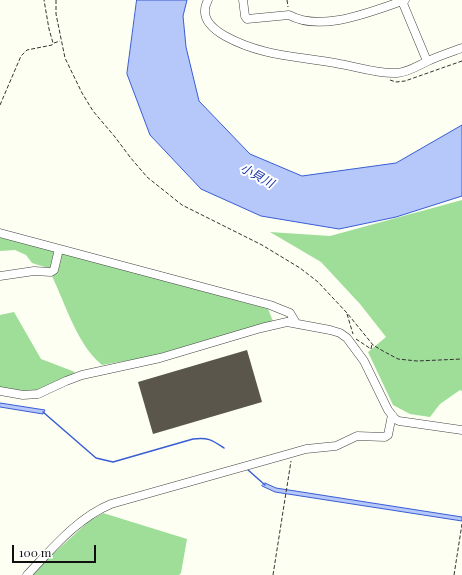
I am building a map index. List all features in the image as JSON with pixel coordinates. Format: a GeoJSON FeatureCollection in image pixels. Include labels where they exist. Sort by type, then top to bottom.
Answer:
{"type":"FeatureCollection","features":[{"type":"Feature","properties":{"kind":"street"},"geometry":{"type":"LineString","coordinates":[[208,0],[205,6],[205,14],[212,27],[233,40],[259,51],[390,73],[405,72],[428,61],[462,48]]}},
{"type":"Feature","properties":{"kind":"street"},"geometry":{"type":"LineString","coordinates":[[243,0],[245,16],[247,19],[289,15],[304,21],[322,21],[352,18],[403,0],[428,61]]}},
{"type":"Feature","properties":{"kind":"street"},"geometry":{"type":"LineString","coordinates":[[0,233],[270,305],[290,313],[296,323]]}},
{"type":"Feature","properties":{"kind":"street"},"geometry":{"type":"LineString","coordinates":[[0,276],[34,271],[50,272],[54,270],[59,249]]}},
{"type":"Feature","properties":{"kind":"street"},"geometry":{"type":"LineString","coordinates":[[0,391],[23,395],[38,394],[82,375],[160,358],[275,324],[287,322],[330,330],[340,333],[347,338],[364,361],[380,395],[392,415],[399,421],[445,426],[462,430]]}},
{"type":"Feature","properties":{"kind":"street"},"geometry":{"type":"LineString","coordinates":[[27,575],[76,526],[97,510],[111,504],[306,449],[336,446],[357,436],[385,437],[388,435],[392,415]]}},
{"type":"Feature","properties":{"kind":"path"},"geometry":{"type":"LineString","coordinates":[[44,0],[53,43]]}},
{"type":"Feature","properties":{"kind":"path"},"geometry":{"type":"LineString","coordinates":[[56,0],[56,14],[66,58],[82,93],[93,111],[147,177],[182,205],[262,245],[300,268],[318,282],[373,344],[398,359],[429,362],[449,359],[462,360]]}},
{"type":"Feature","properties":{"kind":"path"},"geometry":{"type":"LineString","coordinates":[[288,0],[289,15]]}},
{"type":"Feature","properties":{"kind":"path"},"geometry":{"type":"LineString","coordinates":[[0,104],[20,56],[27,50],[52,46],[53,43],[62,41]]}},
{"type":"Feature","properties":{"kind":"path"},"geometry":{"type":"LineString","coordinates":[[347,313],[354,339],[362,342],[371,349],[373,344]]}},
{"type":"Feature","properties":{"kind":"path"},"geometry":{"type":"LineString","coordinates":[[273,575],[292,453]]}},
{"type":"Feature","properties":{"kind":"path"},"geometry":{"type":"LineString","coordinates":[[454,575],[462,524]]}},
{"type":"Feature","properties":{"kind":"green space"},"geometry":{"type":"Polygon","coordinates":[[[462,200],[462,391],[460,390],[440,404],[430,417],[410,414],[393,405],[368,352],[386,337],[360,304],[321,262],[270,232],[330,236],[462,200]]]}},
{"type":"Feature","properties":{"kind":"green space"},"geometry":{"type":"Polygon","coordinates":[[[0,236],[268,309],[273,321],[148,357],[102,365],[84,345],[77,333],[48,268],[32,263],[26,255],[15,250],[0,251],[0,236]]]}},
{"type":"Feature","properties":{"kind":"green space"},"geometry":{"type":"Polygon","coordinates":[[[14,312],[41,359],[75,372],[70,376],[34,392],[0,388],[0,315],[14,312]]]}},
{"type":"Feature","properties":{"kind":"green space"},"geometry":{"type":"Polygon","coordinates":[[[103,513],[187,539],[181,573],[179,575],[30,575],[88,522],[103,513]]]}},
{"type":"Feature","properties":{"kind":"water","name":"小貝川"},"geometry":{"type":"Polygon","coordinates":[[[137,0],[187,0],[183,16],[186,47],[199,101],[250,154],[302,176],[396,163],[462,125],[462,196],[396,217],[339,229],[261,216],[201,189],[150,135],[127,74],[137,0]]]}},
{"type":"Feature","properties":{"kind":"water"},"geometry":{"type":"Polygon","coordinates":[[[0,403],[45,410],[43,414],[0,407],[0,403]]]}},
{"type":"Feature","properties":{"kind":"water"},"geometry":{"type":"Polygon","coordinates":[[[265,483],[276,488],[462,517],[462,521],[275,492],[262,486],[265,483]]]}},
{"type":"Feature","properties":{"kind":"building"},"geometry":{"type":"Polygon","coordinates":[[[247,350],[262,402],[153,434],[138,382],[247,350]]]}},
{"type":"Feature","properties":{"kind":"waterway"},"geometry":{"type":"LineString","coordinates":[[43,412],[96,458],[113,462],[193,439],[202,438],[210,440],[224,448]]}},
{"type":"Feature","properties":{"kind":"waterway"},"geometry":{"type":"LineString","coordinates":[[247,469],[265,485]]}}]}
